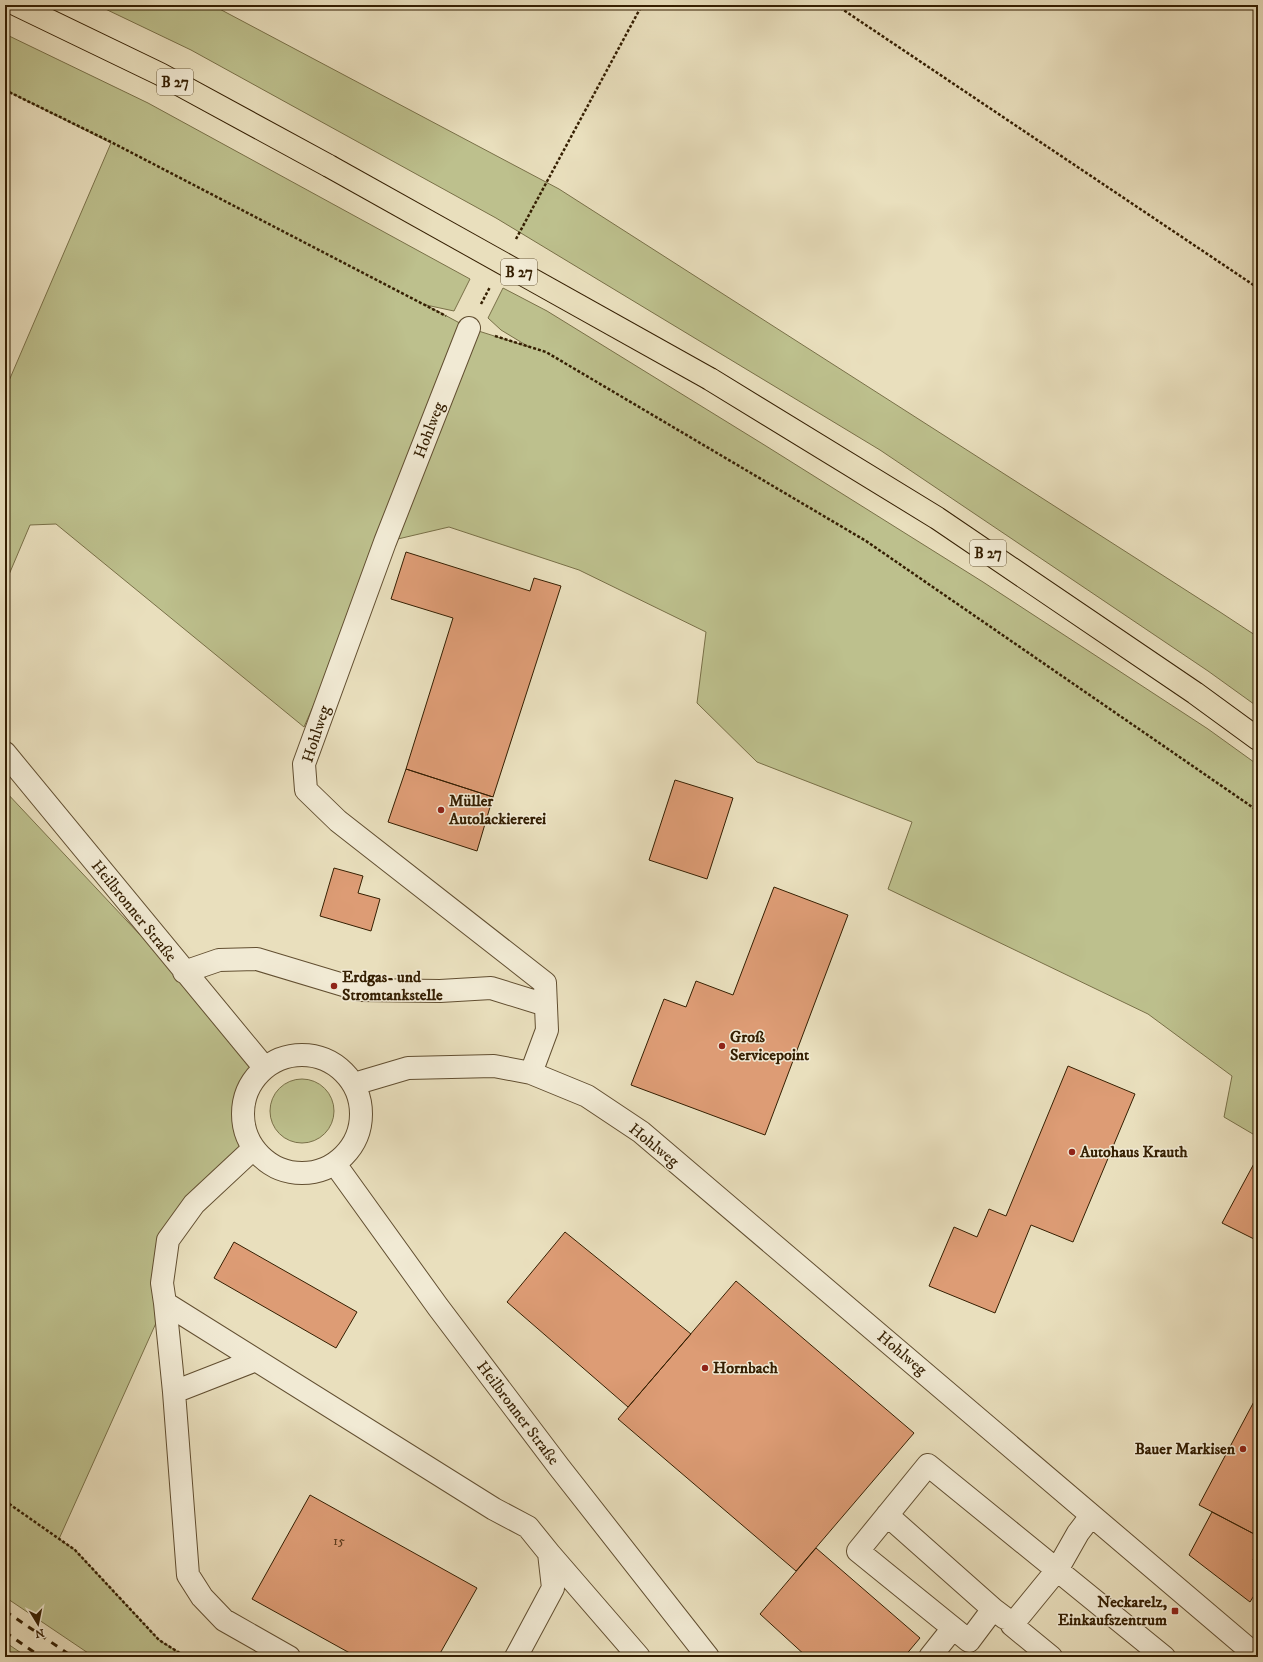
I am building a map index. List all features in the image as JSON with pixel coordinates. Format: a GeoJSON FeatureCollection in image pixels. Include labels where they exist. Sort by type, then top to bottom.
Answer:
{"type":"FeatureCollection","features":[{"type":"Feature","properties":{"kind":"main road","name":"B 27"},"geometry":{"type":"LineString","coordinates":[[17,5],[160,74],[329,166],[710,380],[937,518],[1195,693],[1258,739]]}},
{"type":"Feature","properties":{"kind":"street","name":"Hohlweg"},"geometry":{"type":"LineString","coordinates":[[469,328],[385,542],[304,764],[306,790],[338,821],[545,983],[547,1030],[531,1073]]}},
{"type":"Feature","properties":{"kind":"street","name":"Heilbronner Straße"},"geometry":{"type":"LineString","coordinates":[[5,753],[264,1068]]}},
{"type":"Feature","properties":{"kind":"street"},"geometry":{"type":"LineString","coordinates":[[184,972],[219,960],[257,959],[360,990],[440,991],[491,988],[546,1005]]}},
{"type":"Feature","properties":{"kind":"street"},"geometry":{"type":"LineString","coordinates":[[302,1054],[316,1056],[323,1058],[341,1068],[354,1084],[360,1101],[361,1119],[357,1136],[348,1152],[335,1164],[318,1171],[300,1173],[282,1170],[266,1162],[253,1149],[245,1132],[242,1115],[244,1097],[252,1080],[264,1068],[282,1057],[302,1054]]}},
{"type":"Feature","properties":{"kind":"street","name":"Hohlweg"},"geometry":{"type":"LineString","coordinates":[[354,1084],[408,1068],[494,1066],[531,1073],[588,1096],[641,1132],[1258,1657]]}},
{"type":"Feature","properties":{"kind":"street"},"geometry":{"type":"LineString","coordinates":[[253,1149],[194,1204],[168,1240],[162,1283],[174,1392],[188,1575],[202,1598],[224,1620],[289,1657]]}},
{"type":"Feature","properties":{"kind":"street","name":"Heilbronner Straße"},"geometry":{"type":"LineString","coordinates":[[335,1164],[438,1307],[554,1461],[708,1657]]}},
{"type":"Feature","properties":{"kind":"street"},"geometry":{"type":"LineString","coordinates":[[165,1303],[494,1509],[528,1527],[549,1554],[639,1657]]}},
{"type":"Feature","properties":{"kind":"street"},"geometry":{"type":"LineString","coordinates":[[174,1392],[256,1360]]}},
{"type":"Feature","properties":{"kind":"street"},"geometry":{"type":"LineString","coordinates":[[993,1609],[969,1641],[858,1551],[928,1465],[1164,1657]]}},
{"type":"Feature","properties":{"kind":"street"},"geometry":{"type":"LineString","coordinates":[[887,1515],[993,1609],[1051,1657]]}},
{"type":"Feature","properties":{"kind":"street"},"geometry":{"type":"LineString","coordinates":[[1012,1625],[1057,1570],[1078,1533],[1091,1516]]}},
{"type":"Feature","properties":{"kind":"street"},"geometry":{"type":"LineString","coordinates":[[516,1657],[553,1588],[549,1554]]}},
{"type":"Feature","properties":{"kind":"street"},"geometry":{"type":"LineString","coordinates":[[930,1657],[953,1628]]}},
{"type":"Feature","properties":{"kind":"path"},"geometry":{"type":"LineString","coordinates":[[515,241],[642,5]]}},
{"type":"Feature","properties":{"kind":"path"},"geometry":{"type":"LineString","coordinates":[[836,5],[1258,288]]}},
{"type":"Feature","properties":{"kind":"path"},"geometry":{"type":"LineString","coordinates":[[5,90],[111,142],[469,328],[546,352],[866,541],[1258,811]]}},
{"type":"Feature","properties":{"kind":"path"},"geometry":{"type":"LineString","coordinates":[[469,328],[493,281]]}},
{"type":"Feature","properties":{"kind":"path"},"geometry":{"type":"LineString","coordinates":[[5,1501],[76,1550],[159,1640],[186,1657]]}},
{"type":"Feature","properties":{"kind":"green space"},"geometry":{"type":"Polygon","coordinates":[[[97,5],[212,5],[559,189],[1258,637],[1258,707],[1208,671],[880,450],[496,218],[191,50],[97,5]]]}},
{"type":"Feature","properties":{"kind":"green space"},"geometry":{"type":"Polygon","coordinates":[[[5,34],[148,103],[470,279],[454,311],[426,305],[469,328],[529,347],[501,330],[488,318],[503,288],[547,311],[983,582],[1208,729],[1258,765],[1258,1137],[1224,1117],[1232,1076],[1148,1014],[888,889],[912,822],[757,762],[697,703],[706,632],[579,570],[449,527],[385,542],[304,727],[56,524],[30,525],[5,584],[5,390],[111,143],[5,90],[5,34]]]}},
{"type":"Feature","properties":{"kind":"green space"},"geometry":{"type":"Polygon","coordinates":[[[5,791],[264,1067],[249,1087],[243,1106],[242,1116],[244,1126],[253,1149],[168,1240],[165,1303],[59,1539],[75,1550],[159,1640],[186,1657],[94,1657],[5,1597],[5,791]]]}},
{"type":"Feature","properties":{"kind":"green space"},"geometry":{"type":"Polygon","coordinates":[[[302,1079],[320,1085],[328,1093],[334,1111],[328,1129],[320,1137],[302,1143],[284,1137],[276,1129],[270,1111],[276,1093],[284,1085],[302,1079]]]}},
{"type":"Feature","properties":{"kind":"green space"},"geometry":{"type":"Polygon","coordinates":[[[5,1642],[27,1657],[5,1657],[5,1642]]]}},
{"type":"Feature","properties":{"kind":"building"},"geometry":{"type":"Polygon","coordinates":[[[406,552],[530,591],[534,578],[561,586],[493,797],[406,769],[453,618],[391,599],[406,552]]]}},
{"type":"Feature","properties":{"kind":"building","name":"Müller Autolackiererei"},"geometry":{"type":"Polygon","coordinates":[[[406,769],[493,797],[477,851],[388,822],[406,769]]]}},
{"type":"Feature","properties":{"kind":"building"},"geometry":{"type":"Polygon","coordinates":[[[675,780],[733,798],[707,879],[649,860],[675,780]]]}},
{"type":"Feature","properties":{"kind":"building"},"geometry":{"type":"Polygon","coordinates":[[[334,868],[363,876],[358,893],[380,899],[371,931],[320,916],[334,868]]]}},
{"type":"Feature","properties":{"kind":"building","name":"Groß Servicepoint"},"geometry":{"type":"Polygon","coordinates":[[[774,887],[848,915],[765,1135],[631,1085],[664,999],[686,1007],[696,981],[733,995],[774,887]]]}},
{"type":"Feature","properties":{"kind":"building","name":"Autohaus Krauth"},"geometry":{"type":"Polygon","coordinates":[[[1068,1066],[1135,1094],[1073,1242],[1031,1225],[995,1313],[929,1286],[954,1227],[977,1237],[989,1209],[1006,1216],[1068,1066]]]}},
{"type":"Feature","properties":{"kind":"building"},"geometry":{"type":"Polygon","coordinates":[[[1257,1158],[1258,1159],[1258,1241],[1222,1223],[1257,1158]]]}},
{"type":"Feature","properties":{"kind":"building"},"geometry":{"type":"Polygon","coordinates":[[[565,1232],[691,1334],[628,1407],[507,1302],[565,1232]]]}},
{"type":"Feature","properties":{"kind":"building"},"geometry":{"type":"Polygon","coordinates":[[[234,1242],[357,1312],[336,1348],[214,1278],[234,1242]]]}},
{"type":"Feature","properties":{"kind":"building"},"geometry":{"type":"Polygon","coordinates":[[[736,1281],[914,1433],[796,1571],[618,1419],[736,1281]]]}},
{"type":"Feature","properties":{"kind":"building","name":"Bauer Markisen"},"geometry":{"type":"Polygon","coordinates":[[[1258,1394],[1258,1536],[1199,1505],[1258,1394]]]}},
{"type":"Feature","properties":{"kind":"building"},"geometry":{"type":"Polygon","coordinates":[[[310,1495],[477,1588],[438,1657],[357,1657],[252,1599],[310,1495]]]}},
{"type":"Feature","properties":{"kind":"building"},"geometry":{"type":"Polygon","coordinates":[[[1212,1512],[1258,1536],[1258,1550],[1253,1560],[1258,1563],[1258,1589],[1250,1602],[1189,1555],[1212,1512]]]}},
{"type":"Feature","properties":{"kind":"building"},"geometry":{"type":"Polygon","coordinates":[[[816,1548],[920,1638],[904,1657],[807,1657],[760,1614],[816,1548]]]}},
{"type":"Feature","properties":{"kind":"railway"},"geometry":{"type":"LineString","coordinates":[[5,1611],[73,1657]]}},
{"type":"Feature","properties":{"kind":"railway"},"geometry":{"type":"LineString","coordinates":[[5,1632],[41,1657]]}},
{"type":"Feature","properties":{"kind":"place","name":"Müller Autolackiererei"},"geometry":{"type":"Point","coordinates":[441,810]}},
{"type":"Feature","properties":{"kind":"place","name":"Erdgas- und Stromtankstelle"},"geometry":{"type":"Point","coordinates":[334,986]}},
{"type":"Feature","properties":{"kind":"place","name":"Groß Servicepoint"},"geometry":{"type":"Point","coordinates":[722,1046]}},
{"type":"Feature","properties":{"kind":"place","name":"Autohaus Krauth"},"geometry":{"type":"Point","coordinates":[1072,1152]}},
{"type":"Feature","properties":{"kind":"place","name":"Hornbach"},"geometry":{"type":"Point","coordinates":[705,1368]}},
{"type":"Feature","properties":{"kind":"place","name":"Bauer Markisen"},"geometry":{"type":"Point","coordinates":[1243,1449]}},
{"type":"Feature","properties":{"kind":"place","name":"Neckarelz, Einkaufszentrum"},"geometry":{"type":"Point","coordinates":[1175,1611]}}]}
